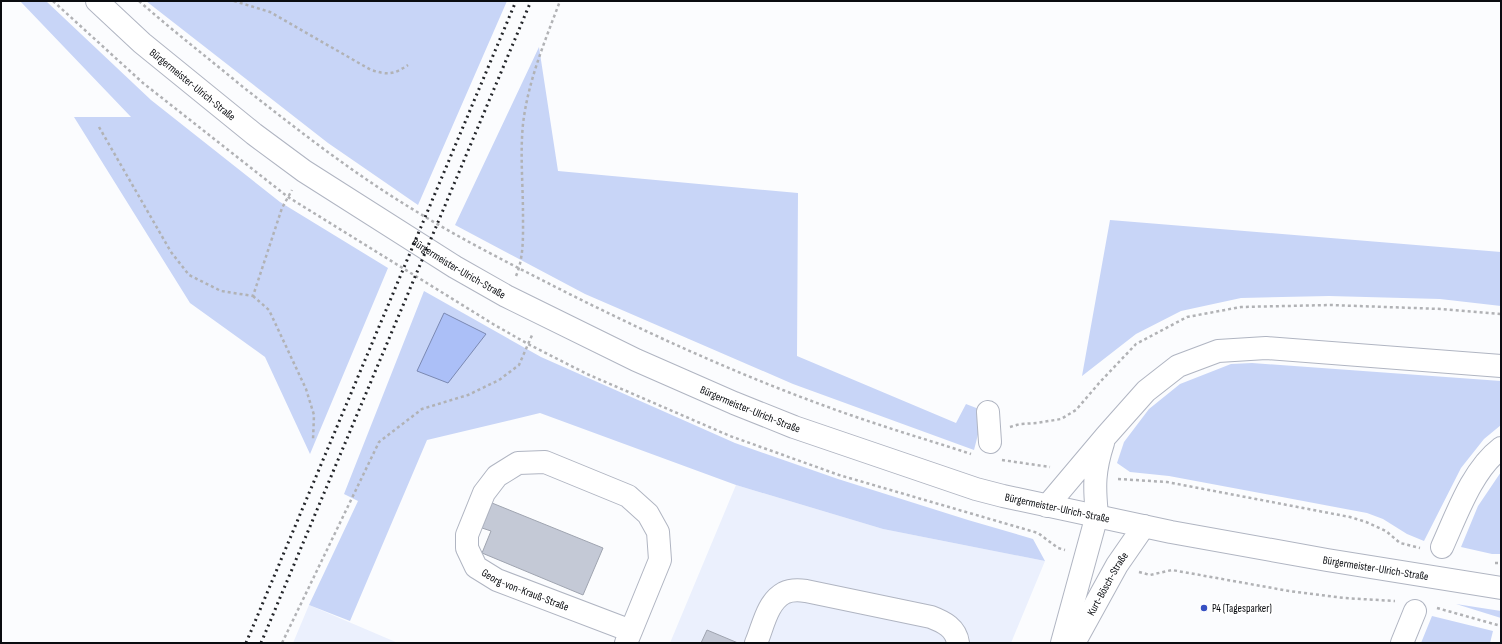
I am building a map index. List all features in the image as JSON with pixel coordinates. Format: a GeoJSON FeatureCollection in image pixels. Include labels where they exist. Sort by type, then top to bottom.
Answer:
{"type":"FeatureCollection","features":[{"type":"Feature","properties":{"kind":"main road","name":"Bürgermeister-Ulrich-Straße"},"geometry":{"type":"LineString","coordinates":[[97,1],[142,43],[248,129],[304,171],[455,267],[541,314],[636,360],[734,403],[794,427],[976,489],[1047,506],[1097,515],[1144,526],[1327,560],[1501,588]]}},
{"type":"Feature","properties":{"kind":"main road"},"geometry":{"type":"LineString","coordinates":[[1047,506],[1086,474],[1106,436],[1146,391],[1178,366],[1218,351],[1266,348],[1501,366]]}},
{"type":"Feature","properties":{"kind":"main road"},"geometry":{"type":"LineString","coordinates":[[988,412],[990,453]]}},
{"type":"Feature","properties":{"kind":"main road"},"geometry":{"type":"LineString","coordinates":[[1432,548],[1471,482],[1495,452],[1501,448]]}},
{"type":"Feature","properties":{"kind":"main road","name":"Georg-von-Krauß-Straße"},"geometry":{"type":"LineString","coordinates":[[545,462],[628,496],[648,514],[658,532],[660,560],[628,637],[497,580],[476,567],[467,548],[467,535],[484,493],[497,476],[518,464],[545,462]]}},
{"type":"Feature","properties":{"kind":"main road"},"geometry":{"type":"LineString","coordinates":[[1086,474],[1094,490],[1097,515]]}},
{"type":"Feature","properties":{"kind":"main road","name":"Kurt-Bösch-Straße"},"geometry":{"type":"LineString","coordinates":[[1062,643],[1097,515]]}},
{"type":"Feature","properties":{"kind":"main road","name":"Kurt-Bösch-Straße"},"geometry":{"type":"LineString","coordinates":[[1074,643],[1117,565],[1144,526]]}},
{"type":"Feature","properties":{"kind":"main road"},"geometry":{"type":"LineString","coordinates":[[756,643],[774,601],[784,593],[794,590],[806,591],[931,617],[944,622],[953,629],[958,643]]}},
{"type":"Feature","properties":{"kind":"main road"},"geometry":{"type":"LineString","coordinates":[[1402,643],[1408,606]]}},
{"type":"Feature","properties":{"kind":"path"},"geometry":{"type":"LineString","coordinates":[[139,1],[167,26],[275,113],[351,169],[413,210],[472,244],[582,301],[719,364],[791,393],[879,425],[990,453],[1086,474],[1166,482],[1350,517],[1386,531],[1400,543],[1432,548]]}},
{"type":"Feature","properties":{"kind":"path"},"geometry":{"type":"LineString","coordinates":[[234,1],[270,12],[371,70],[385,74],[396,73],[408,65]]}},
{"type":"Feature","properties":{"kind":"path"},"geometry":{"type":"LineString","coordinates":[[506,296],[519,268],[523,246],[522,162],[524,123],[530,89],[542,48],[560,1]]}},
{"type":"Feature","properties":{"kind":"path"},"geometry":{"type":"LineString","coordinates":[[99,128],[171,252],[189,275],[220,291],[253,296],[269,310],[306,389],[314,415],[313,440]]}},
{"type":"Feature","properties":{"kind":"path"},"geometry":{"type":"LineString","coordinates":[[253,296],[282,208],[304,171]]}},
{"type":"Feature","properties":{"kind":"path"},"geometry":{"type":"LineString","coordinates":[[282,643],[379,442],[422,409],[468,395],[498,380],[518,365],[541,314]]}},
{"type":"Feature","properties":{"kind":"path"},"geometry":{"type":"LineString","coordinates":[[1038,533],[1058,548],[1085,556]]}},
{"type":"Feature","properties":{"kind":"path"},"geometry":{"type":"LineString","coordinates":[[1490,563],[1501,563]]}},
{"type":"Feature","properties":{"kind":"path"},"geometry":{"type":"LineString","coordinates":[[1117,565],[1150,575],[1172,570],[1289,591],[1408,606]]}},
{"type":"Feature","properties":{"kind":"path"},"geometry":{"type":"LineString","coordinates":[[1436,607],[1501,626]]}},
{"type":"Feature","properties":{"kind":"shaded area"},"geometry":{"type":"Polygon","coordinates":[[[20,1],[46,1],[151,100],[280,202],[388,268],[310,454],[265,357],[190,303],[74,117],[131,117],[20,1]]]}},
{"type":"Feature","properties":{"kind":"shaded area"},"geometry":{"type":"Polygon","coordinates":[[[146,1],[507,1],[418,205],[328,143],[146,1]]]}},
{"type":"Feature","properties":{"kind":"shaded area"},"geometry":{"type":"Polygon","coordinates":[[[539,47],[558,171],[798,193],[797,356],[956,423],[966,404],[984,411],[974,450],[793,384],[585,294],[455,225],[539,47]]]}},
{"type":"Feature","properties":{"kind":"shaded area"},"geometry":{"type":"Polygon","coordinates":[[[1110,220],[1501,252],[1501,306],[1440,299],[1329,296],[1241,298],[1181,311],[1136,334],[1082,376],[1110,220]]]}},
{"type":"Feature","properties":{"kind":"shaded area"},"geometry":{"type":"Polygon","coordinates":[[[424,291],[541,357],[735,443],[838,479],[1033,539],[1045,561],[883,529],[736,485],[540,413],[427,440],[350,621],[309,605],[358,501],[344,494],[424,291]]]}},
{"type":"Feature","properties":{"kind":"shaded area"},"geometry":{"type":"Polygon","coordinates":[[[1252,363],[1501,381],[1501,425],[1484,439],[1461,468],[1424,541],[1407,534],[1383,519],[1367,513],[1169,476],[1130,472],[1117,463],[1124,442],[1149,409],[1180,384],[1231,364],[1252,363]]]}},
{"type":"Feature","properties":{"kind":"shaded area"},"geometry":{"type":"Polygon","coordinates":[[[1501,472],[1501,554],[1492,554],[1461,547],[1478,506],[1501,472]]]}},
{"type":"Feature","properties":{"kind":"shaded area"},"geometry":{"type":"Polygon","coordinates":[[[736,485],[883,529],[1045,561],[1011,643],[670,643],[736,485]]]}},
{"type":"Feature","properties":{"kind":"shaded area"},"geometry":{"type":"Polygon","coordinates":[[[1456,604],[1501,611],[1501,618],[1456,604]]]}},
{"type":"Feature","properties":{"kind":"shaded area"},"geometry":{"type":"Polygon","coordinates":[[[309,605],[398,643],[293,643],[309,605]]]}},
{"type":"Feature","properties":{"kind":"shaded area"},"geometry":{"type":"Polygon","coordinates":[[[1432,616],[1493,631],[1490,643],[1421,643],[1432,616]]]}},
{"type":"Feature","properties":{"kind":"water"},"geometry":{"type":"Polygon","coordinates":[[[444,313],[486,334],[448,383],[417,371],[444,313]]]}},
{"type":"Feature","properties":{"kind":"building"},"geometry":{"type":"Polygon","coordinates":[[[492,503],[603,548],[583,595],[482,553],[491,531],[482,528],[492,503]]]}},
{"type":"Feature","properties":{"kind":"building"},"geometry":{"type":"Polygon","coordinates":[[[707,630],[738,643],[701,643],[707,630]]]}},
{"type":"Feature","properties":{"kind":"railway"},"geometry":{"type":"LineString","coordinates":[[246,643],[516,1]]}},
{"type":"Feature","properties":{"kind":"railway"},"geometry":{"type":"LineString","coordinates":[[261,643],[531,1]]}},
{"type":"Feature","properties":{"kind":"place","name":"P4 (Tagesparker)"},"geometry":{"type":"Point","coordinates":[1204,608]}}]}
